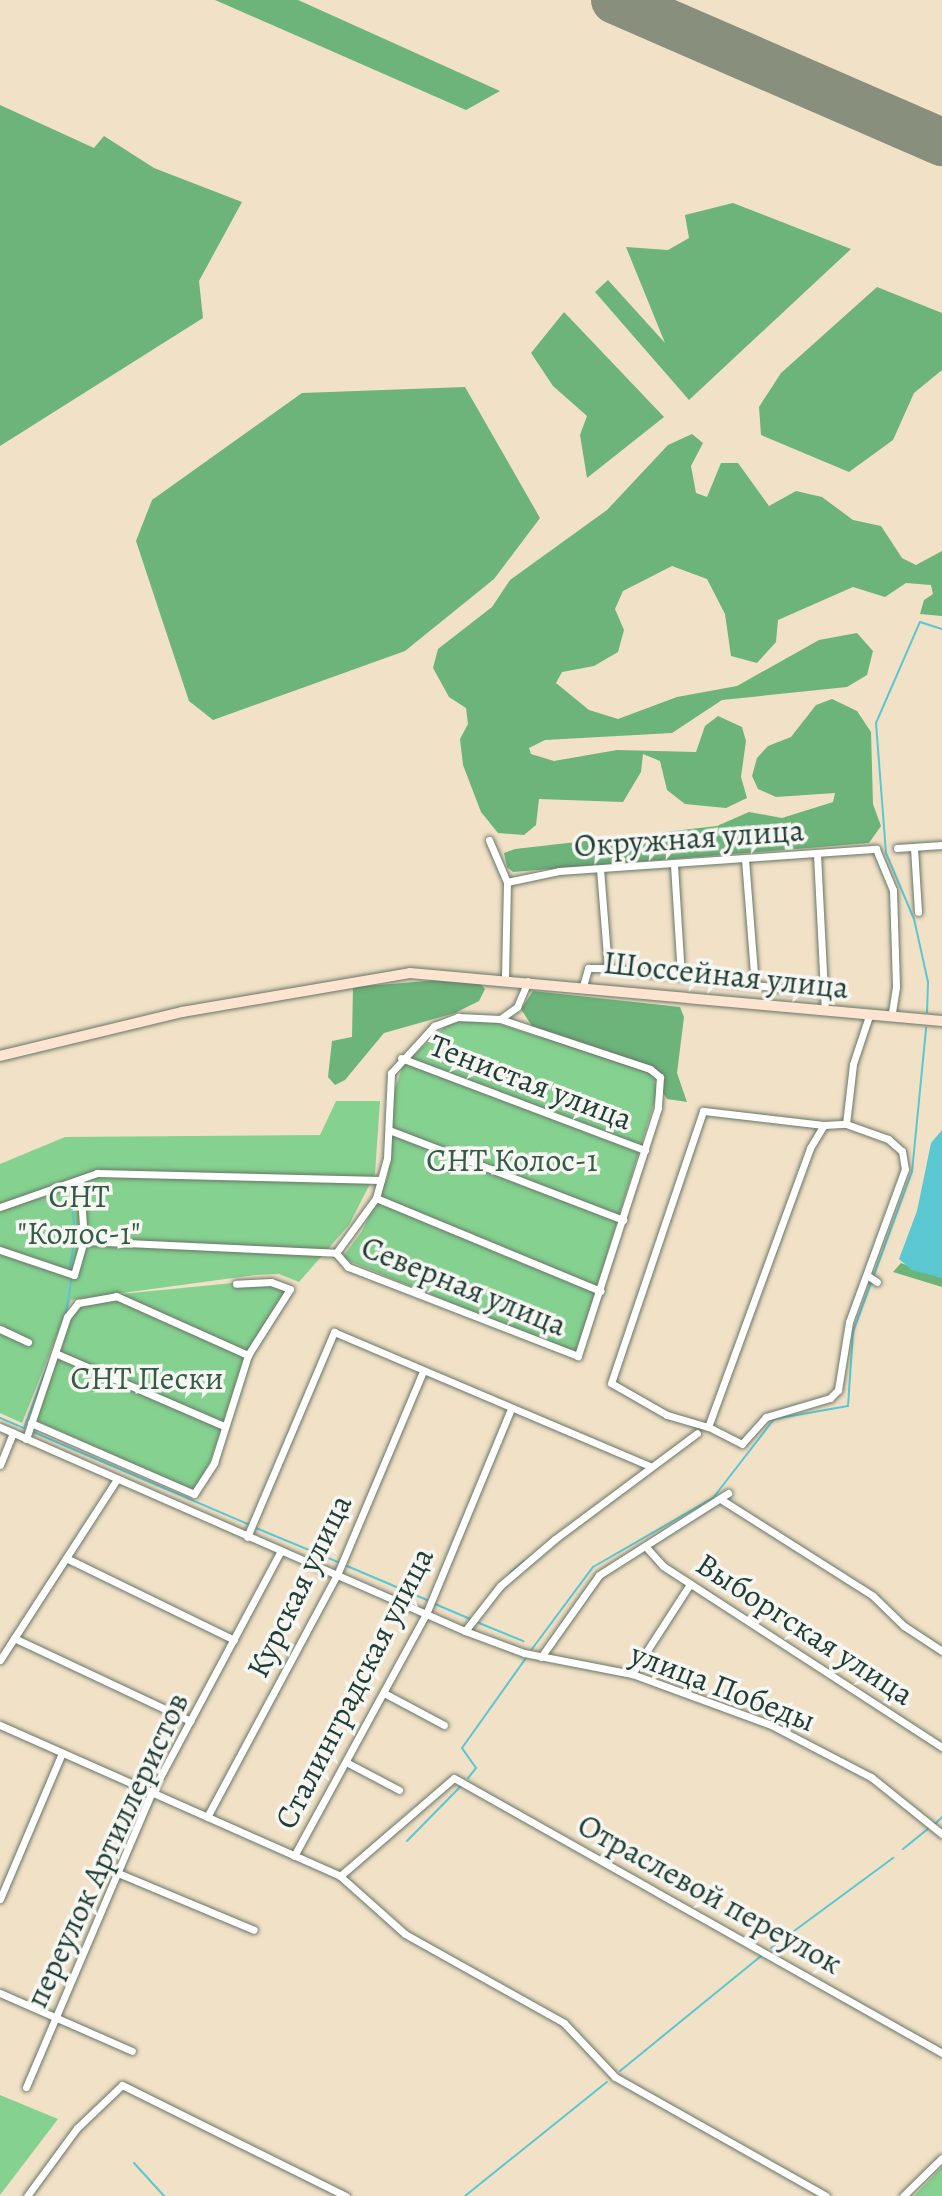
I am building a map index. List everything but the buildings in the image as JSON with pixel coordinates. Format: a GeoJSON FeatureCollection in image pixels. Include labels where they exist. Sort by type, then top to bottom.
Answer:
{"type":"FeatureCollection","features":[{"type":"Feature","properties":{"kind":"main road","name":"Шоссейная улица"},"geometry":{"type":"LineString","coordinates":[[0,1056],[182,1012],[376,976],[505,979],[942,1021]]}},
{"type":"Feature","properties":{"kind":"street"},"geometry":{"type":"LineString","coordinates":[[489,840],[507,882],[505,979]]}},
{"type":"Feature","properties":{"kind":"street"},"geometry":{"type":"LineString","coordinates":[[897,848],[942,845]]}},
{"type":"Feature","properties":{"kind":"street"},"geometry":{"type":"LineString","coordinates":[[914,848],[918,912]]}},
{"type":"Feature","properties":{"kind":"street","name":"Окружная улица"},"geometry":{"type":"LineString","coordinates":[[507,882],[600,869],[876,849],[893,890],[896,987],[891,1017]]}},
{"type":"Feature","properties":{"kind":"street"},"geometry":{"type":"LineString","coordinates":[[817,854],[825,1011]]}},
{"type":"Feature","properties":{"kind":"street"},"geometry":{"type":"LineString","coordinates":[[745,859],[755,985]]}},
{"type":"Feature","properties":{"kind":"street"},"geometry":{"type":"LineString","coordinates":[[674,865],[681,976]]}},
{"type":"Feature","properties":{"kind":"street"},"geometry":{"type":"LineString","coordinates":[[600,869],[608,968]]}},
{"type":"Feature","properties":{"kind":"street"},"geometry":{"type":"LineString","coordinates":[[583,986],[588,968],[608,968],[825,993]]}},
{"type":"Feature","properties":{"kind":"street"},"geometry":{"type":"LineString","coordinates":[[500,1019],[517,1007],[528,981]]}},
{"type":"Feature","properties":{"kind":"street"},"geometry":{"type":"LineString","coordinates":[[846,1124],[853,1064],[869,1016]]}},
{"type":"Feature","properties":{"kind":"street"},"geometry":{"type":"LineString","coordinates":[[84,1241],[336,1253],[376,1198],[389,1130],[386,1096],[401,1058],[446,1021],[458,1017],[500,1019],[650,1069],[660,1077],[662,1089],[601,1291],[376,1198]]}},
{"type":"Feature","properties":{"kind":"street","name":"Тенистая улица"},"geometry":{"type":"LineString","coordinates":[[401,1058],[645,1150]]}},
{"type":"Feature","properties":{"kind":"street"},"geometry":{"type":"LineString","coordinates":[[703,1111],[824,1125],[846,1124],[894,1144],[905,1169],[849,1322],[838,1390],[830,1398],[766,1417],[742,1444],[708,1427],[667,1415],[611,1383],[703,1111]]}},
{"type":"Feature","properties":{"kind":"street"},"geometry":{"type":"LineString","coordinates":[[708,1427],[810,1148],[824,1125]]}},
{"type":"Feature","properties":{"kind":"street"},"geometry":{"type":"LineString","coordinates":[[389,1130],[623,1220]]}},
{"type":"Feature","properties":{"kind":"street"},"geometry":{"type":"LineString","coordinates":[[0,1207],[97,1173],[381,1180]]}},
{"type":"Feature","properties":{"kind":"street"},"geometry":{"type":"LineString","coordinates":[[0,1250],[70,1278],[84,1241],[80,1181]]}},
{"type":"Feature","properties":{"kind":"street","name":"Северная улица"},"geometry":{"type":"LineString","coordinates":[[336,1253],[348,1267],[578,1356],[601,1291]]}},
{"type":"Feature","properties":{"kind":"street"},"geometry":{"type":"LineString","coordinates":[[868,1275],[877,1282]]}},
{"type":"Feature","properties":{"kind":"street"},"geometry":{"type":"LineString","coordinates":[[31,1423],[194,1494],[214,1463],[248,1355],[290,1289],[271,1282],[236,1284]]}},
{"type":"Feature","properties":{"kind":"street"},"geometry":{"type":"LineString","coordinates":[[26,1439],[55,1353],[78,1303],[116,1296],[248,1355]]}},
{"type":"Feature","properties":{"kind":"street"},"geometry":{"type":"LineString","coordinates":[[0,1329],[28,1342]]}},
{"type":"Feature","properties":{"kind":"street"},"geometry":{"type":"LineString","coordinates":[[247,1537],[334,1332],[650,1466]]}},
{"type":"Feature","properties":{"kind":"street"},"geometry":{"type":"LineString","coordinates":[[55,1353],[224,1426]]}},
{"type":"Feature","properties":{"kind":"street","name":"Курская улица"},"geometry":{"type":"LineString","coordinates":[[207,1817],[337,1575],[423,1371]]}},
{"type":"Feature","properties":{"kind":"street","name":"Сталинградская улица"},"geometry":{"type":"LineString","coordinates":[[294,1856],[426,1614],[511,1409]]}},
{"type":"Feature","properties":{"kind":"street","name":"улица Победы"},"geometry":{"type":"LineString","coordinates":[[0,1427],[465,1631],[541,1657],[632,1674],[769,1724],[871,1777],[942,1832]]}},
{"type":"Feature","properties":{"kind":"street"},"geometry":{"type":"LineString","coordinates":[[0,1465],[13,1433]]}},
{"type":"Feature","properties":{"kind":"street"},"geometry":{"type":"LineString","coordinates":[[465,1631],[500,1586],[650,1466],[697,1433]]}},
{"type":"Feature","properties":{"kind":"street"},"geometry":{"type":"LineString","coordinates":[[0,1660],[117,1479]]}},
{"type":"Feature","properties":{"kind":"street"},"geometry":{"type":"LineString","coordinates":[[541,1657],[599,1575],[722,1500],[728,1493]]}},
{"type":"Feature","properties":{"kind":"street"},"geometry":{"type":"LineString","coordinates":[[722,1500],[873,1596],[904,1626],[942,1651]]}},
{"type":"Feature","properties":{"kind":"street","name":"Выборгская улица"},"geometry":{"type":"LineString","coordinates":[[646,1547],[690,1584],[942,1747]]}},
{"type":"Feature","properties":{"kind":"street","name":"переулок Артиллеристов"},"geometry":{"type":"LineString","coordinates":[[26,2087],[151,1794],[281,1551]]}},
{"type":"Feature","properties":{"kind":"street"},"geometry":{"type":"LineString","coordinates":[[66,1558],[234,1640]]}},
{"type":"Feature","properties":{"kind":"street"},"geometry":{"type":"LineString","coordinates":[[632,1674],[690,1584]]}},
{"type":"Feature","properties":{"kind":"street"},"geometry":{"type":"LineString","coordinates":[[14,1638],[190,1721]]}},
{"type":"Feature","properties":{"kind":"street"},"geometry":{"type":"LineString","coordinates":[[384,1693],[444,1725]]}},
{"type":"Feature","properties":{"kind":"street"},"geometry":{"type":"LineString","coordinates":[[0,1725],[340,1876],[405,1934],[564,2023],[615,2077],[826,2196]]}},
{"type":"Feature","properties":{"kind":"street"},"geometry":{"type":"LineString","coordinates":[[0,1899],[62,1753]]}},
{"type":"Feature","properties":{"kind":"street"},"geometry":{"type":"LineString","coordinates":[[346,1762],[399,1790]]}},
{"type":"Feature","properties":{"kind":"street","name":"Отраслевой переулок"},"geometry":{"type":"LineString","coordinates":[[340,1876],[454,1778],[942,2053]]}},
{"type":"Feature","properties":{"kind":"street"},"geometry":{"type":"LineString","coordinates":[[118,1873],[254,1930]]}},
{"type":"Feature","properties":{"kind":"street"},"geometry":{"type":"LineString","coordinates":[[0,1993],[132,2051]]}},
{"type":"Feature","properties":{"kind":"street"},"geometry":{"type":"LineString","coordinates":[[27,2196],[77,2128],[122,2085],[346,2196]]}},
{"type":"Feature","properties":{"kind":"street"},"geometry":{"type":"LineString","coordinates":[[903,2196],[942,2158]]}},
{"type":"Feature","properties":{"kind":"green space"},"geometry":{"type":"Polygon","coordinates":[[[215,0],[298,0],[500,91],[466,110],[215,0]]]}},
{"type":"Feature","properties":{"kind":"green space"},"geometry":{"type":"Polygon","coordinates":[[[0,105],[94,148],[104,136],[154,168],[242,202],[199,281],[203,318],[0,446],[0,105]]]}},
{"type":"Feature","properties":{"kind":"green space"},"geometry":{"type":"Polygon","coordinates":[[[733,203],[851,249],[689,400],[595,292],[608,280],[665,343],[626,247],[668,250],[689,238],[685,215],[733,203]]]}},
{"type":"Feature","properties":{"kind":"green space"},"geometry":{"type":"Polygon","coordinates":[[[877,287],[942,313],[942,370],[914,393],[893,440],[849,472],[761,435],[759,407],[781,373],[877,287]]]}},
{"type":"Feature","properties":{"kind":"green space"},"geometry":{"type":"Polygon","coordinates":[[[564,312],[664,417],[587,478],[580,435],[587,416],[553,386],[531,353],[564,312]]]}},
{"type":"Feature","properties":{"kind":"green space"},"geometry":{"type":"Polygon","coordinates":[[[465,387],[540,518],[494,579],[405,651],[213,720],[189,701],[136,541],[152,500],[302,393],[465,387]]]}},
{"type":"Feature","properties":{"kind":"green space"},"geometry":{"type":"Polygon","coordinates":[[[692,434],[703,443],[691,466],[696,493],[707,497],[721,463],[738,463],[769,506],[796,491],[822,497],[853,520],[881,526],[902,558],[916,565],[942,551],[942,616],[920,614],[924,600],[933,594],[931,585],[906,583],[885,597],[853,587],[778,620],[776,642],[757,663],[731,656],[725,614],[707,579],[672,566],[623,591],[615,609],[624,630],[618,652],[594,666],[562,672],[556,683],[589,710],[618,719],[677,697],[737,686],[819,640],[857,633],[873,651],[867,675],[847,687],[722,700],[672,733],[545,740],[529,748],[531,754],[554,761],[617,750],[696,752],[705,726],[718,716],[742,727],[746,741],[741,777],[747,798],[726,808],[685,804],[667,790],[660,761],[643,754],[641,772],[623,802],[539,799],[536,825],[524,835],[498,833],[481,812],[463,765],[460,739],[468,724],[466,708],[449,697],[433,668],[438,649],[492,607],[510,580],[607,510],[668,445],[692,434]]]}},
{"type":"Feature","properties":{"kind":"green space"},"geometry":{"type":"Polygon","coordinates":[[[832,699],[857,711],[871,732],[873,804],[881,826],[869,843],[513,872],[507,867],[504,853],[515,849],[717,826],[749,812],[782,818],[833,802],[835,793],[776,797],[758,789],[752,776],[757,758],[768,746],[791,737],[816,705],[832,699]]]}},
{"type":"Feature","properties":{"kind":"green space"},"geometry":{"type":"Polygon","coordinates":[[[451,979],[479,982],[485,989],[479,1001],[455,1013],[384,1033],[345,1080],[335,1085],[328,1077],[332,1041],[352,1037],[353,987],[451,979]]]}},
{"type":"Feature","properties":{"kind":"green space"},"geometry":{"type":"Polygon","coordinates":[[[533,991],[680,1007],[684,1017],[677,1073],[687,1102],[667,1099],[652,1075],[539,1037],[521,1009],[533,991]]]}},
{"type":"Feature","properties":{"kind":"green space","name":"СНТ Колос-1"},"geometry":{"type":"Polygon","coordinates":[[[488,1020],[652,1075],[658,1090],[576,1354],[342,1258],[362,1231],[388,1176],[393,1095],[403,1065],[449,1023],[488,1020]]]}},
{"type":"Feature","properties":{"kind":"green space","name":"СНТ \"Колос-1\""},"geometry":{"type":"Polygon","coordinates":[[[336,1101],[380,1101],[375,1174],[349,1225],[299,1282],[279,1274],[255,1275],[71,1300],[22,1423],[0,1413],[0,1164],[65,1137],[320,1135],[336,1101]]]}},
{"type":"Feature","properties":{"kind":"green space"},"geometry":{"type":"Polygon","coordinates":[[[901,1263],[942,1278],[942,1287],[893,1272],[901,1263]]]}},
{"type":"Feature","properties":{"kind":"green space","name":"СНТ Пески"},"geometry":{"type":"Polygon","coordinates":[[[273,1279],[289,1286],[248,1350],[210,1462],[194,1491],[35,1420],[70,1320],[81,1304],[115,1300],[121,1294],[273,1279]]]}},
{"type":"Feature","properties":{"kind":"green space"},"geometry":{"type":"Polygon","coordinates":[[[0,2095],[58,2119],[0,2195],[0,2095]]]}},
{"type":"Feature","properties":{"kind":"green space"},"geometry":{"type":"Polygon","coordinates":[[[942,2167],[942,2196],[914,2196],[942,2167]]]}},
{"type":"Feature","properties":{"kind":"water"},"geometry":{"type":"Polygon","coordinates":[[[942,1130],[942,1278],[912,1270],[899,1259],[917,1211],[931,1143],[942,1130]]]}},
{"type":"Feature","properties":{"kind":"waterway"},"geometry":{"type":"LineString","coordinates":[[927,1012],[928,982],[914,919],[886,853],[876,723],[920,622],[942,629]]}},
{"type":"Feature","properties":{"kind":"waterway"},"geometry":{"type":"LineString","coordinates":[[532,1649],[593,1567],[713,1498],[774,1419],[848,1406],[853,1332],[912,1172],[926,1028]]}},
{"type":"Feature","properties":{"kind":"waterway"},"geometry":{"type":"LineString","coordinates":[[69,1270],[75,1238],[71,1189]]}},
{"type":"Feature","properties":{"kind":"waterway"},"geometry":{"type":"LineString","coordinates":[[66,1313],[71,1280]]}},
{"type":"Feature","properties":{"kind":"waterway"},"geometry":{"type":"LineString","coordinates":[[0,1418],[24,1428],[48,1364]]}},
{"type":"Feature","properties":{"kind":"waterway"},"geometry":{"type":"LineString","coordinates":[[33,1432],[248,1524]]}},
{"type":"Feature","properties":{"kind":"waterway"},"geometry":{"type":"LineString","coordinates":[[256,1528],[338,1562]]}},
{"type":"Feature","properties":{"kind":"waterway"},"geometry":{"type":"LineString","coordinates":[[511,1572],[524,1561]]}},
{"type":"Feature","properties":{"kind":"waterway"},"geometry":{"type":"LineString","coordinates":[[347,1566],[427,1600]]}},
{"type":"Feature","properties":{"kind":"waterway"},"geometry":{"type":"LineString","coordinates":[[435,1604],[471,1619]]}},
{"type":"Feature","properties":{"kind":"waterway"},"geometry":{"type":"LineString","coordinates":[[479,1623],[523,1641]]}},
{"type":"Feature","properties":{"kind":"waterway"},"geometry":{"type":"LineString","coordinates":[[468,1778],[476,1768],[462,1748],[526,1658]]}},
{"type":"Feature","properties":{"kind":"waterway"},"geometry":{"type":"LineString","coordinates":[[407,1841],[460,1787]]}},
{"type":"Feature","properties":{"kind":"waterway"},"geometry":{"type":"LineString","coordinates":[[935,1824],[942,1817]]}},
{"type":"Feature","properties":{"kind":"waterway"},"geometry":{"type":"LineString","coordinates":[[903,1849],[928,1829]]}},
{"type":"Feature","properties":{"kind":"waterway"},"geometry":{"type":"LineString","coordinates":[[771,1948],[893,1858]]}},
{"type":"Feature","properties":{"kind":"waterway"},"geometry":{"type":"LineString","coordinates":[[620,2071],[761,1956]]}},
{"type":"Feature","properties":{"kind":"waterway"},"geometry":{"type":"LineString","coordinates":[[465,2196],[607,2082]]}},
{"type":"Feature","properties":{"kind":"waterway"},"geometry":{"type":"LineString","coordinates":[[134,2163],[164,2196]]}},
{"type":"Feature","properties":{"kind":"runway"},"geometry":{"type":"LineString","coordinates":[[615,0],[942,142]]}}]}
